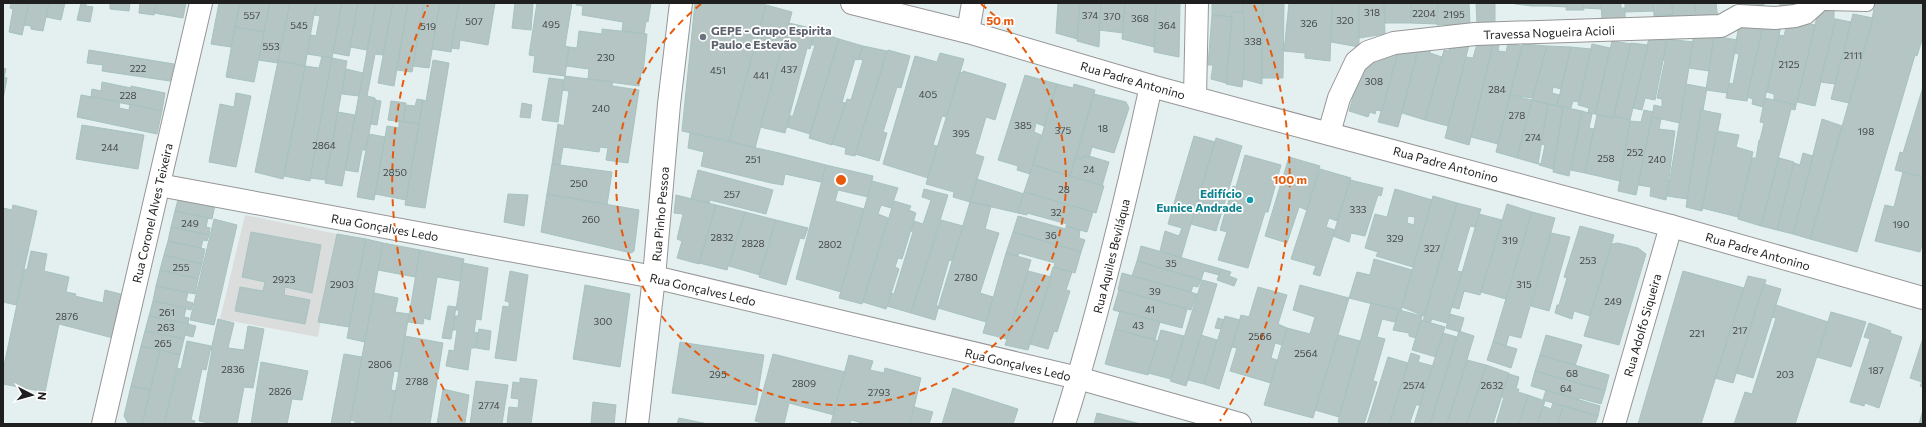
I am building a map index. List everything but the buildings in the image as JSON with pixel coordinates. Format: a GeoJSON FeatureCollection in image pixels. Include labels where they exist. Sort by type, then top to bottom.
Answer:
{"type":"FeatureCollection","features":[{"type":"Feature","properties":{"kind":"street","name":"Rua Coronel Alves Teixeira"},"geometry":{"type":"LineString","coordinates":[[103,424],[201,3]]}},
{"type":"Feature","properties":{"kind":"street","name":"Rua Pinho Pessoa"},"geometry":{"type":"LineString","coordinates":[[637,424],[654,277],[669,104],[681,3]]}},
{"type":"Feature","properties":{"kind":"street","name":"Rua Padre Antonino"},"geometry":{"type":"LineString","coordinates":[[852,3],[968,32],[1152,86],[1671,226],[1923,298]]}},
{"type":"Feature","properties":{"kind":"street"},"geometry":{"type":"LineString","coordinates":[[968,32],[973,3]]}},
{"type":"Feature","properties":{"kind":"street"},"geometry":{"type":"LineString","coordinates":[[1195,97],[1197,3]]}},
{"type":"Feature","properties":{"kind":"street","name":"Travessa Nogueira Acioli"},"geometry":{"type":"LineString","coordinates":[[1329,133],[1339,98],[1356,62],[1368,52],[1394,43],[1475,34],[1721,26],[1738,16],[1775,18],[1794,16],[1805,13],[1816,3]]}},
{"type":"Feature","properties":{"kind":"street","name":"Rua Aquiles Beviláqua"},"geometry":{"type":"LineString","coordinates":[[1064,424],[1078,378],[1124,205],[1152,86]]}},
{"type":"Feature","properties":{"kind":"street","name":"Rua Gonçalves Ledo"},"geometry":{"type":"LineString","coordinates":[[159,185],[654,277],[1078,378],[1240,424]]}},
{"type":"Feature","properties":{"kind":"street","name":"Rua Adolfo Siqueira"},"geometry":{"type":"LineString","coordinates":[[1614,424],[1671,226]]}},
{"type":"Feature","properties":{"kind":"lane"},"geometry":{"type":"LineString","coordinates":[[1825,3],[1867,4]]}},
{"type":"Feature","properties":{"kind":"shaded area"},"geometry":{"type":"Polygon","coordinates":[[[245,215],[337,234],[318,337],[220,319],[245,215]]]}},
{"type":"Feature","properties":{"kind":"place","name":"GEPE - Grupo Espirita Paulo e Estevão"},"geometry":{"type":"Point","coordinates":[703,37]}},
{"type":"Feature","properties":{"kind":"place","name":"Edifício Eunice Andrade"},"geometry":{"type":"Point","coordinates":[1250,200]}}]}
